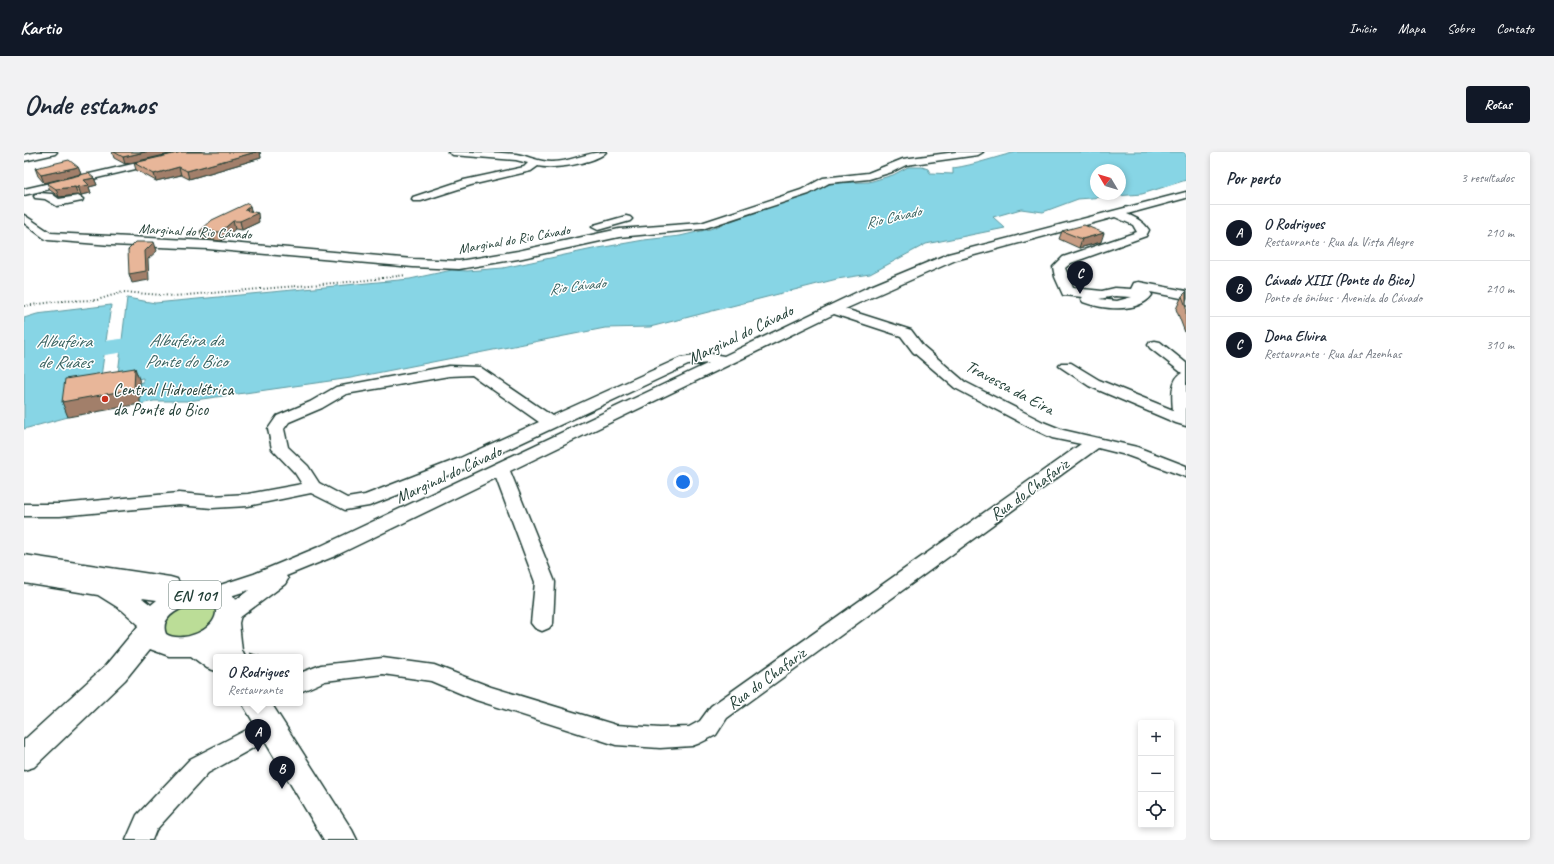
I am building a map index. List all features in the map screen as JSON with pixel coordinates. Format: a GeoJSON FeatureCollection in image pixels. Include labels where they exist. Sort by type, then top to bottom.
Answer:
{"type":"FeatureCollection","features":[{"type":"Feature","properties":{"kind":"main road","name":"EN 101"},"geometry":{"type":"LineString","coordinates":[[24,575],[102,587],[190,595],[226,603],[229,612],[227,619],[230,654]]}},
{"type":"Feature","properties":{"kind":"main road","name":"EN 101"},"geometry":{"type":"LineString","coordinates":[[102,587],[120,596],[143,612],[151,626],[153,636],[157,642],[200,649],[213,659]]}},
{"type":"Feature","properties":{"kind":"main road","name":"EN 101"},"geometry":{"type":"LineString","coordinates":[[24,758],[115,673],[151,626],[156,616],[170,604],[190,595]]}},
{"type":"Feature","properties":{"kind":"main road","name":"EN 101"},"geometry":{"type":"LineString","coordinates":[[115,673],[158,651],[181,647],[211,637],[227,619]]}},
{"type":"Feature","properties":{"kind":"main road"},"geometry":{"type":"LineString","coordinates":[[261,709],[341,840]]}},
{"type":"Feature","properties":{"kind":"street"},"geometry":{"type":"LineString","coordinates":[[24,158],[52,152]]}},
{"type":"Feature","properties":{"kind":"street"},"geometry":{"type":"LineString","coordinates":[[24,192],[197,152]]}},
{"type":"Feature","properties":{"kind":"street"},"geometry":{"type":"LineString","coordinates":[[453,152],[517,157],[536,163],[553,165],[573,162],[600,152]]}},
{"type":"Feature","properties":{"kind":"street","name":"Marginal do Rio Cávado"},"geometry":{"type":"LineString","coordinates":[[24,218],[48,236],[111,241],[208,245],[413,263],[459,265],[518,256],[619,233],[702,226],[805,192],[827,180],[869,176],[888,170],[903,162],[978,152]]}},
{"type":"Feature","properties":{"kind":"street"},"geometry":{"type":"LineString","coordinates":[[417,199],[468,182],[524,170],[536,163]]}},
{"type":"Feature","properties":{"kind":"street"},"geometry":{"type":"LineString","coordinates":[[39,196],[78,185]]}},
{"type":"Feature","properties":{"kind":"street","name":"Marginal do Cávado"},"geometry":{"type":"LineString","coordinates":[[328,551],[871,291],[952,257],[1186,195]]}},
{"type":"Feature","properties":{"kind":"street"},"geometry":{"type":"LineString","coordinates":[[24,197],[48,196],[58,203],[78,199]]}},
{"type":"Feature","properties":{"kind":"street"},"geometry":{"type":"LineString","coordinates":[[1115,213],[1137,223],[1143,230],[1142,234],[1066,260],[1059,267],[1061,277],[1072,292],[1095,302],[1117,307],[1135,301],[1141,294]]}},
{"type":"Feature","properties":{"kind":"street"},"geometry":{"type":"LineString","coordinates":[[574,243],[577,235],[588,230],[626,219]]}},
{"type":"Feature","properties":{"kind":"street"},"geometry":{"type":"LineString","coordinates":[[1141,294],[1139,286],[1186,295]]}},
{"type":"Feature","properties":{"kind":"street"},"geometry":{"type":"LineString","coordinates":[[1141,294],[1165,300]]}},
{"type":"Feature","properties":{"kind":"street","name":"Travessa da Eira"},"geometry":{"type":"LineString","coordinates":[[833,309],[906,333],[918,349],[960,385],[972,393],[1058,434],[1094,443]]}},
{"type":"Feature","properties":{"kind":"street"},"geometry":{"type":"LineString","coordinates":[[1155,345],[1186,370]]}},
{"type":"Feature","properties":{"kind":"street"},"geometry":{"type":"LineString","coordinates":[[550,422],[475,370],[449,370],[341,390],[316,405],[283,419],[276,429],[280,449],[302,470],[313,487],[345,504],[370,500],[466,462],[685,361],[712,358],[726,360]]}},
{"type":"Feature","properties":{"kind":"street"},"geometry":{"type":"LineString","coordinates":[[1066,366],[1094,383],[1184,421]]}},
{"type":"Feature","properties":{"kind":"street"},"geometry":{"type":"LineString","coordinates":[[1184,421],[1180,396],[1183,379],[1186,377]]}},
{"type":"Feature","properties":{"kind":"street"},"geometry":{"type":"LineString","coordinates":[[1094,443],[1131,452],[1186,472]]}},
{"type":"Feature","properties":{"kind":"street","name":"Rua do Chafariz"},"geometry":{"type":"LineString","coordinates":[[303,682],[321,673],[383,666],[434,673],[484,694],[616,735],[660,738],[692,736],[708,728],[720,712],[1094,443]]}},
{"type":"Feature","properties":{"kind":"street"},"geometry":{"type":"LineString","coordinates":[[501,469],[545,582],[542,623]]}},
{"type":"Feature","properties":{"kind":"street"},"geometry":{"type":"LineString","coordinates":[[24,510],[60,510],[178,499],[212,502],[248,500],[313,487]]}},
{"type":"Feature","properties":{"kind":"street"},"geometry":{"type":"LineString","coordinates":[[24,562],[170,584],[190,595],[261,579],[328,551]]}},
{"type":"Feature","properties":{"kind":"street"},"geometry":{"type":"LineString","coordinates":[[227,619],[271,583],[328,551]]}},
{"type":"Feature","properties":{"kind":"street"},"geometry":{"type":"LineString","coordinates":[[138,840],[146,823],[199,766],[261,709]]}},
{"type":"Feature","properties":{"kind":"path"},"geometry":{"type":"LineString","coordinates":[[24,306],[61,301],[97,300],[123,292],[174,296],[359,281],[413,274]]}},
{"type":"Feature","properties":{"kind":"green space"},"geometry":{"type":"Polygon","coordinates":[[[210,602],[219,613],[206,632],[176,639],[165,635],[163,621],[182,604],[210,602]]]}},
{"type":"Feature","properties":{"kind":"water","name":"Albufeira da Ponte do Bico"},"geometry":{"type":"Polygon","coordinates":[[[1017,152],[1186,152],[1186,180],[1142,194],[1126,195],[1126,164],[1090,164],[1090,198],[1078,199],[1043,212],[1021,209],[993,217],[1005,228],[926,244],[870,274],[837,279],[650,327],[605,328],[351,378],[188,401],[154,401],[140,404],[140,382],[143,383],[143,378],[117,382],[127,298],[155,303],[410,279],[452,270],[467,271],[503,268],[593,249],[644,240],[680,236],[710,229],[833,183],[869,182],[893,175],[908,167],[922,167],[928,169],[930,173],[953,174],[953,168],[1017,152]]]}},
{"type":"Feature","properties":{"kind":"water","name":"Albufeira de Ruães"},"geometry":{"type":"Polygon","coordinates":[[[111,305],[100,384],[71,394],[68,417],[24,429],[24,318],[37,314],[111,305]]]}},
{"type":"Feature","properties":{"kind":"building"},"geometry":{"type":"Polygon","coordinates":[[[114,152],[145,152],[123,157],[114,152]]]}},
{"type":"Feature","properties":{"kind":"building"},"geometry":{"type":"Polygon","coordinates":[[[182,152],[256,152],[187,171],[179,167],[154,174],[134,163],[182,152]]]}},
{"type":"Feature","properties":{"kind":"building"},"geometry":{"type":"Polygon","coordinates":[[[69,160],[78,167],[41,175],[35,168],[69,160]]]}},
{"type":"Feature","properties":{"kind":"building"},"geometry":{"type":"Polygon","coordinates":[[[88,173],[94,178],[84,180],[89,185],[78,187],[79,189],[75,187],[56,189],[47,183],[88,173]]]}},
{"type":"Feature","properties":{"kind":"building"},"geometry":{"type":"Polygon","coordinates":[[[248,203],[250,206],[245,210],[258,213],[240,221],[233,221],[220,232],[200,231],[212,220],[248,203]]]}},
{"type":"Feature","properties":{"kind":"building"},"geometry":{"type":"Polygon","coordinates":[[[1084,225],[1104,233],[1082,239],[1062,231],[1084,225]]]}},
{"type":"Feature","properties":{"kind":"building"},"geometry":{"type":"Polygon","coordinates":[[[136,242],[154,242],[145,251],[146,271],[129,274],[128,250],[136,242]]]}},
{"type":"Feature","properties":{"kind":"building"},"geometry":{"type":"Polygon","coordinates":[[[1186,292],[1186,307],[1182,296],[1186,292]]]}},
{"type":"Feature","properties":{"kind":"building"},"geometry":{"type":"Polygon","coordinates":[[[135,368],[134,389],[62,402],[65,379],[135,368]]]}},
{"type":"Feature","properties":{"kind":"waterway","name":"Rio Cávado"},"geometry":{"type":"LineString","coordinates":[[24,365],[105,348],[158,341]]}},
{"type":"Feature","properties":{"kind":"place","name":"Dona Elvira"},"geometry":{"type":"Point","coordinates":[1080,294]}},
{"type":"Feature","properties":{"kind":"place","name":"Central Hidroelétrica da Ponte do Bico"},"geometry":{"type":"Point","coordinates":[105,399]}},
{"type":"Feature","properties":{"kind":"place","name":"O Rodrigues"},"geometry":{"type":"Point","coordinates":[258,752]}},
{"type":"Feature","properties":{"kind":"place","name":"Cávado XIII (Ponte do Bico)"},"geometry":{"type":"Point","coordinates":[282,789]}}]}
